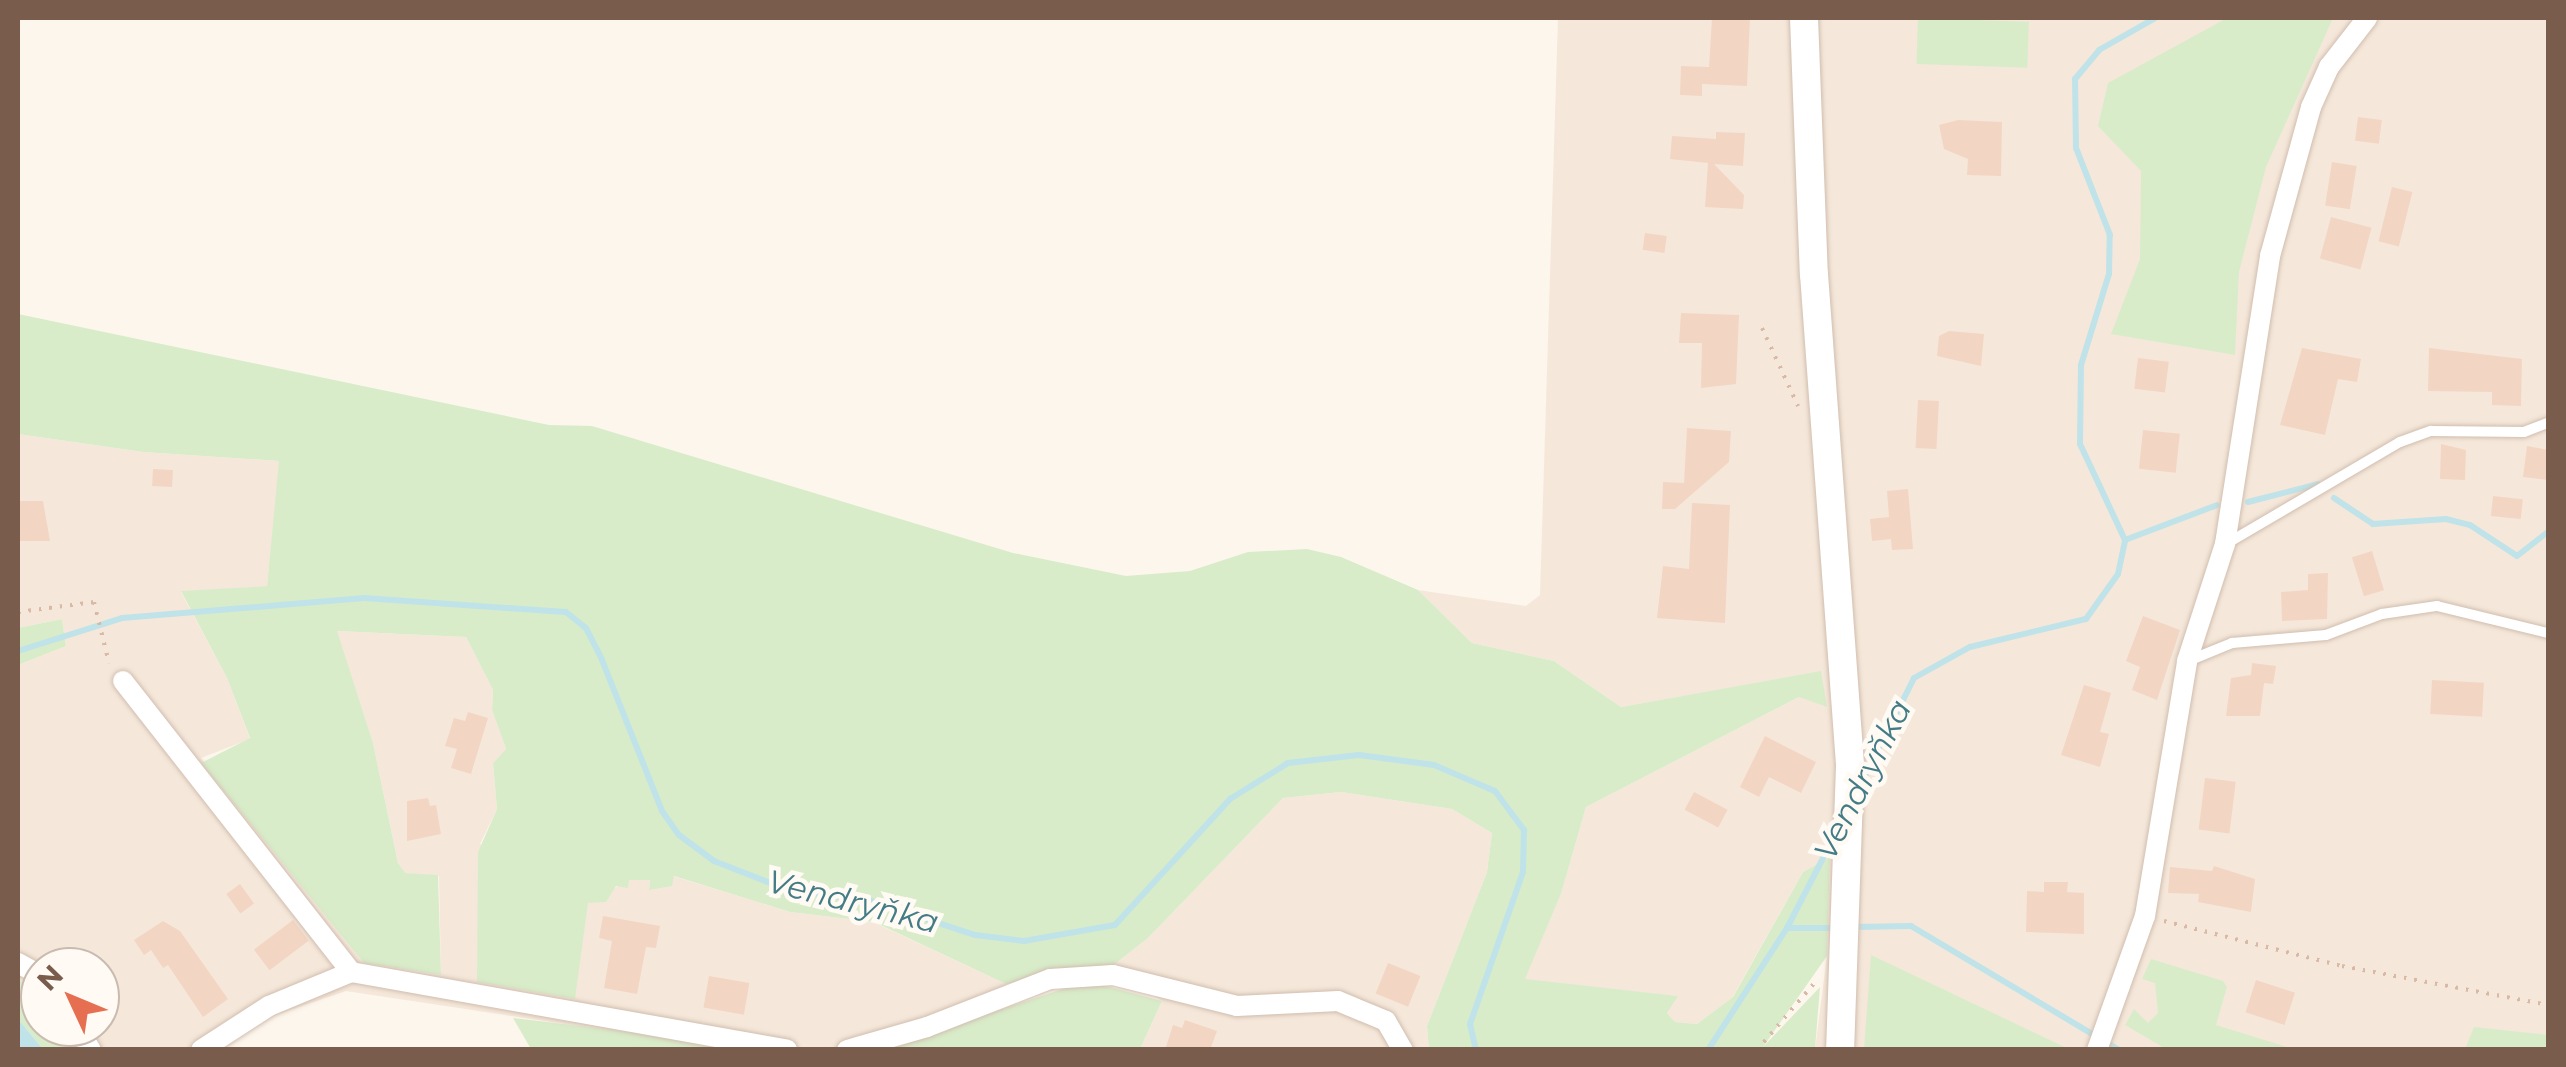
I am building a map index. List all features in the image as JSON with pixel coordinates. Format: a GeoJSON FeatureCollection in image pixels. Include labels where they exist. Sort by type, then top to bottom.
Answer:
{"type":"FeatureCollection","features":[{"type":"Feature","properties":{"kind":"street"},"geometry":{"type":"LineString","coordinates":[[1804,18],[1814,274],[1850,766],[1850,911],[1840,1050]]}},
{"type":"Feature","properties":{"kind":"street"},"geometry":{"type":"LineString","coordinates":[[2097,1050],[2112,1020],[2145,916],[2187,661],[2225,544],[2270,256],[2292,170],[2329,67],[2367,18]]}},
{"type":"Feature","properties":{"kind":"street"},"geometry":{"type":"LineString","coordinates":[[122,682],[351,972]]}},
{"type":"Feature","properties":{"kind":"street"},"geometry":{"type":"LineString","coordinates":[[200,1050],[269,1006],[351,972],[786,1050]]}},
{"type":"Feature","properties":{"kind":"street"},"geometry":{"type":"LineString","coordinates":[[847,1050],[928,1028],[1050,979],[1113,975],[1237,1006],[1338,1001],[1386,1022],[1403,1050]]}},
{"type":"Feature","properties":{"kind":"lane"},"geometry":{"type":"LineString","coordinates":[[2225,544],[2400,442],[2430,431],[2524,432],[2548,424]]}},
{"type":"Feature","properties":{"kind":"lane"},"geometry":{"type":"LineString","coordinates":[[2187,661],[2232,643],[2326,635],[2382,614],[2436,606],[2548,633]]}},
{"type":"Feature","properties":{"kind":"path"},"geometry":{"type":"LineString","coordinates":[[1762,328],[1796,404]]}},
{"type":"Feature","properties":{"kind":"path"},"geometry":{"type":"LineString","coordinates":[[18,612],[94,602],[105,640]]}},
{"type":"Feature","properties":{"kind":"path"},"geometry":{"type":"LineString","coordinates":[[2145,916],[2342,966],[2548,1005]]}},
{"type":"Feature","properties":{"kind":"path"},"geometry":{"type":"LineString","coordinates":[[1756,1050],[1820,976]]}},
{"type":"Feature","properties":{"kind":"shaded area"},"geometry":{"type":"Polygon","coordinates":[[[1558,18],[2548,18],[2548,1049],[1815,1049],[1827,956],[1830,857],[1803,872],[1732,998],[1697,1024],[1675,1022],[1667,1013],[1677,996],[1524,980],[1561,894],[1586,807],[1799,697],[1821,672],[1621,707],[1554,661],[1472,643],[1418,590],[1526,606],[1540,595],[1558,18]]]}},
{"type":"Feature","properties":{"kind":"shaded area"},"geometry":{"type":"Polygon","coordinates":[[[18,434],[143,452],[280,461],[267,586],[181,592],[227,678],[250,739],[201,758],[364,963],[441,975],[439,876],[404,873],[398,863],[373,743],[336,631],[466,637],[493,690],[492,710],[506,749],[493,763],[497,809],[480,844],[588,903],[629,880],[650,880],[649,889],[673,876],[790,912],[873,922],[1006,984],[1011,1004],[878,1049],[736,1050],[346,991],[273,1016],[217,1049],[78,1050],[76,1047],[120,1047],[120,947],[20,947],[18,979],[18,665],[66,646],[62,619],[18,628],[18,434]]]}},
{"type":"Feature","properties":{"kind":"shaded area"},"geometry":{"type":"Polygon","coordinates":[[[1341,792],[1452,809],[1492,833],[1487,872],[1427,1026],[1429,1049],[1140,1049],[1162,1001],[1111,967],[1148,938],[1283,798],[1341,792]]]}},
{"type":"Feature","properties":{"kind":"green space"},"geometry":{"type":"Polygon","coordinates":[[[1918,18],[2029,22],[2027,68],[1916,64],[1918,18]]]}},
{"type":"Feature","properties":{"kind":"green space"},"geometry":{"type":"Polygon","coordinates":[[[2227,18],[2333,18],[2266,167],[2239,272],[2235,355],[2111,334],[2140,259],[2141,171],[2098,126],[2108,83],[2227,18]]]}},
{"type":"Feature","properties":{"kind":"green space"},"geometry":{"type":"Polygon","coordinates":[[[18,314],[549,425],[592,426],[1013,553],[1126,576],[1190,571],[1248,552],[1307,549],[1341,557],[1418,590],[1472,643],[1554,661],[1621,707],[1821,671],[1827,707],[1799,697],[1586,807],[1561,894],[1525,979],[1678,996],[1667,1013],[1675,1022],[1697,1024],[1733,997],[1803,872],[1830,857],[1827,956],[1763,1047],[1820,987],[1815,1049],[1429,1049],[1427,1026],[1487,872],[1492,833],[1452,809],[1341,792],[1283,798],[1148,938],[1111,967],[1006,984],[874,922],[790,912],[674,876],[672,886],[649,890],[650,880],[629,880],[628,888],[616,886],[606,902],[588,903],[575,999],[477,982],[478,852],[497,809],[493,763],[506,749],[492,710],[493,690],[466,637],[337,631],[373,743],[398,863],[405,873],[438,875],[441,975],[364,963],[201,763],[250,738],[227,678],[181,591],[267,586],[279,461],[143,452],[18,434],[18,314]]]}},
{"type":"Feature","properties":{"kind":"green space"},"geometry":{"type":"Polygon","coordinates":[[[62,619],[66,646],[18,665],[18,628],[62,619]]]}},
{"type":"Feature","properties":{"kind":"green space"},"geometry":{"type":"Polygon","coordinates":[[[1871,955],[2069,1049],[1864,1049],[1871,955]]]}},
{"type":"Feature","properties":{"kind":"green space"},"geometry":{"type":"Polygon","coordinates":[[[2151,959],[2223,981],[2227,987],[2216,1025],[2294,1049],[2166,1049],[2125,1025],[2134,1009],[2148,1023],[2158,1013],[2155,983],[2142,979],[2151,959]]]}},
{"type":"Feature","properties":{"kind":"green space"},"geometry":{"type":"Polygon","coordinates":[[[18,979],[20,1021],[18,1019],[18,979]]]}},
{"type":"Feature","properties":{"kind":"green space"},"geometry":{"type":"Polygon","coordinates":[[[1087,981],[1162,1001],[1140,1049],[878,1050],[1087,981]]]}},
{"type":"Feature","properties":{"kind":"green space"},"geometry":{"type":"Polygon","coordinates":[[[513,1018],[698,1040],[736,1049],[531,1049],[513,1018]]]}},
{"type":"Feature","properties":{"kind":"green space"},"geometry":{"type":"Polygon","coordinates":[[[2474,1027],[2548,1035],[2548,1049],[2465,1049],[2474,1027]]]}},
{"type":"Feature","properties":{"kind":"green space"},"geometry":{"type":"Polygon","coordinates":[[[41,1047],[78,1049],[43,1049],[41,1047]]]}},
{"type":"Feature","properties":{"kind":"water"},"geometry":{"type":"Polygon","coordinates":[[[18,1019],[20,1047],[43,1049],[18,1049],[18,1019]]]}},
{"type":"Feature","properties":{"kind":"building"},"geometry":{"type":"Polygon","coordinates":[[[1712,18],[1750,18],[1747,86],[1702,84],[1702,96],[1680,95],[1681,66],[1709,67],[1712,18]]]}},
{"type":"Feature","properties":{"kind":"building"},"geometry":{"type":"Polygon","coordinates":[[[2358,117],[2382,120],[2379,144],[2355,141],[2358,117]]]}},
{"type":"Feature","properties":{"kind":"building"},"geometry":{"type":"Polygon","coordinates":[[[1958,120],[2002,122],[2001,176],[1967,175],[1968,159],[1944,149],[1939,125],[1958,120]]]}},
{"type":"Feature","properties":{"kind":"building"},"geometry":{"type":"Polygon","coordinates":[[[1716,132],[1745,133],[1743,166],[1714,164],[1744,195],[1743,209],[1705,207],[1708,163],[1670,159],[1672,136],[1716,139],[1716,132]]]}},
{"type":"Feature","properties":{"kind":"building"},"geometry":{"type":"Polygon","coordinates":[[[2332,162],[2357,166],[2350,209],[2325,205],[2332,162]]]}},
{"type":"Feature","properties":{"kind":"building"},"geometry":{"type":"Polygon","coordinates":[[[2392,187],[2412,192],[2399,246],[2378,241],[2392,187]]]}},
{"type":"Feature","properties":{"kind":"building"},"geometry":{"type":"Polygon","coordinates":[[[2331,217],[2372,228],[2360,269],[2320,259],[2331,217]]]}},
{"type":"Feature","properties":{"kind":"building"},"geometry":{"type":"Polygon","coordinates":[[[1645,233],[1667,236],[1664,253],[1643,250],[1645,233]]]}},
{"type":"Feature","properties":{"kind":"building"},"geometry":{"type":"Polygon","coordinates":[[[1681,313],[1739,315],[1736,384],[1701,388],[1702,343],[1679,343],[1681,313]]]}},
{"type":"Feature","properties":{"kind":"building"},"geometry":{"type":"Polygon","coordinates":[[[1949,331],[1984,334],[1981,366],[1937,356],[1939,336],[1949,331]]]}},
{"type":"Feature","properties":{"kind":"building"},"geometry":{"type":"Polygon","coordinates":[[[2302,348],[2361,359],[2357,382],[2338,379],[2325,435],[2280,425],[2302,348]]]}},
{"type":"Feature","properties":{"kind":"building"},"geometry":{"type":"Polygon","coordinates":[[[2429,348],[2522,359],[2521,406],[2492,405],[2492,392],[2428,391],[2429,348]]]}},
{"type":"Feature","properties":{"kind":"building"},"geometry":{"type":"Polygon","coordinates":[[[2138,358],[2169,362],[2165,393],[2134,389],[2138,358]]]}},
{"type":"Feature","properties":{"kind":"building"},"geometry":{"type":"Polygon","coordinates":[[[1918,400],[1939,401],[1936,449],[1915,448],[1918,400]]]}},
{"type":"Feature","properties":{"kind":"building"},"geometry":{"type":"Polygon","coordinates":[[[1687,428],[1731,431],[1729,462],[1675,509],[1662,509],[1663,482],[1684,483],[1687,428]]]}},
{"type":"Feature","properties":{"kind":"building"},"geometry":{"type":"Polygon","coordinates":[[[2143,430],[2180,434],[2176,473],[2139,469],[2143,430]]]}},
{"type":"Feature","properties":{"kind":"building"},"geometry":{"type":"Polygon","coordinates":[[[2441,444],[2466,450],[2465,480],[2440,479],[2441,444]]]}},
{"type":"Feature","properties":{"kind":"building"},"geometry":{"type":"Polygon","coordinates":[[[2527,446],[2548,450],[2548,480],[2523,477],[2527,446]]]}},
{"type":"Feature","properties":{"kind":"building"},"geometry":{"type":"Polygon","coordinates":[[[153,469],[173,470],[172,487],[152,486],[153,469]]]}},
{"type":"Feature","properties":{"kind":"building"},"geometry":{"type":"Polygon","coordinates":[[[1908,489],[1913,549],[1892,550],[1891,539],[1872,541],[1870,519],[1889,517],[1887,491],[1908,489]]]}},
{"type":"Feature","properties":{"kind":"building"},"geometry":{"type":"Polygon","coordinates":[[[2493,496],[2523,499],[2521,519],[2491,516],[2493,496]]]}},
{"type":"Feature","properties":{"kind":"building"},"geometry":{"type":"Polygon","coordinates":[[[18,501],[43,501],[50,541],[18,541],[18,501]]]}},
{"type":"Feature","properties":{"kind":"building"},"geometry":{"type":"Polygon","coordinates":[[[1692,503],[1730,505],[1725,623],[1657,618],[1663,566],[1689,569],[1692,503]]]}},
{"type":"Feature","properties":{"kind":"building"},"geometry":{"type":"Polygon","coordinates":[[[2372,551],[2384,590],[2364,596],[2352,557],[2372,551]]]}},
{"type":"Feature","properties":{"kind":"building"},"geometry":{"type":"Polygon","coordinates":[[[2328,573],[2327,619],[2282,621],[2281,592],[2308,590],[2308,574],[2328,573]]]}},
{"type":"Feature","properties":{"kind":"building"},"geometry":{"type":"Polygon","coordinates":[[[2143,616],[2180,630],[2157,700],[2132,690],[2140,667],[2126,661],[2143,616]]]}},
{"type":"Feature","properties":{"kind":"building"},"geometry":{"type":"Polygon","coordinates":[[[2252,663],[2276,666],[2273,684],[2264,683],[2260,716],[2226,716],[2231,678],[2251,675],[2252,663]]]}},
{"type":"Feature","properties":{"kind":"building"},"geometry":{"type":"Polygon","coordinates":[[[2432,680],[2484,683],[2482,717],[2430,714],[2432,680]]]}},
{"type":"Feature","properties":{"kind":"building"},"geometry":{"type":"Polygon","coordinates":[[[2084,685],[2111,693],[2100,732],[2109,734],[2100,767],[2061,755],[2084,685]]]}},
{"type":"Feature","properties":{"kind":"building"},"geometry":{"type":"Polygon","coordinates":[[[468,712],[488,718],[471,774],[451,768],[457,749],[445,746],[454,718],[465,721],[468,712]]]}},
{"type":"Feature","properties":{"kind":"building"},"geometry":{"type":"Polygon","coordinates":[[[1765,736],[1816,762],[1801,793],[1769,777],[1759,797],[1740,787],[1765,736]]]}},
{"type":"Feature","properties":{"kind":"building"},"geometry":{"type":"Polygon","coordinates":[[[2205,778],[2236,782],[2229,833],[2199,830],[2205,778]]]}},
{"type":"Feature","properties":{"kind":"building"},"geometry":{"type":"Polygon","coordinates":[[[1694,792],[1728,810],[1718,827],[1685,810],[1694,792]]]}},
{"type":"Feature","properties":{"kind":"building"},"geometry":{"type":"Polygon","coordinates":[[[428,798],[430,806],[436,805],[441,834],[407,841],[407,801],[428,798]]]}},
{"type":"Feature","properties":{"kind":"building"},"geometry":{"type":"Polygon","coordinates":[[[2214,866],[2255,879],[2251,912],[2198,902],[2199,894],[2168,893],[2170,867],[2212,871],[2214,866]]]}},
{"type":"Feature","properties":{"kind":"building"},"geometry":{"type":"Polygon","coordinates":[[[2044,882],[2068,882],[2067,892],[2084,893],[2084,934],[2026,932],[2027,891],[2044,892],[2044,882]]]}},
{"type":"Feature","properties":{"kind":"building"},"geometry":{"type":"Polygon","coordinates":[[[240,884],[254,903],[240,913],[226,894],[240,884]]]}},
{"type":"Feature","properties":{"kind":"building"},"geometry":{"type":"Polygon","coordinates":[[[603,916],[660,926],[656,948],[646,947],[637,994],[604,988],[612,941],[599,938],[603,916]]]}},
{"type":"Feature","properties":{"kind":"building"},"geometry":{"type":"Polygon","coordinates":[[[293,920],[309,941],[270,970],[254,949],[293,920]]]}},
{"type":"Feature","properties":{"kind":"building"},"geometry":{"type":"Polygon","coordinates":[[[163,921],[180,931],[228,999],[203,1017],[168,965],[163,968],[151,950],[144,955],[134,940],[163,921]]]}},
{"type":"Feature","properties":{"kind":"building"},"geometry":{"type":"Polygon","coordinates":[[[1388,963],[1420,976],[1408,1007],[1376,994],[1388,963]]]}},
{"type":"Feature","properties":{"kind":"building"},"geometry":{"type":"Polygon","coordinates":[[[709,976],[749,983],[744,1015],[703,1008],[709,976]]]}},
{"type":"Feature","properties":{"kind":"building"},"geometry":{"type":"Polygon","coordinates":[[[2256,980],[2295,993],[2284,1025],[2245,1012],[2256,980]]]}},
{"type":"Feature","properties":{"kind":"building"},"geometry":{"type":"Polygon","coordinates":[[[1185,1020],[1217,1031],[1210,1050],[1165,1050],[1173,1025],[1182,1028],[1185,1020]]]}},
{"type":"Feature","properties":{"kind":"waterway","name":"Vendryňka"},"geometry":{"type":"LineString","coordinates":[[1862,782],[1914,678],[1970,647],[2086,619],[2118,574],[2125,540],[2080,444],[2081,365],[2109,274],[2110,235],[2076,148],[2075,79],[2099,50],[2155,18]]}},
{"type":"Feature","properties":{"kind":"waterway"},"geometry":{"type":"LineString","coordinates":[[2248,502],[2318,484]]}},
{"type":"Feature","properties":{"kind":"waterway"},"geometry":{"type":"LineString","coordinates":[[2334,498],[2373,524],[2446,519],[2470,525],[2517,556],[2548,532]]}},
{"type":"Feature","properties":{"kind":"waterway"},"geometry":{"type":"LineString","coordinates":[[2125,540],[2217,505]]}},
{"type":"Feature","properties":{"kind":"waterway","name":"Vendryňka"},"geometry":{"type":"LineString","coordinates":[[18,651],[122,618],[364,598],[566,612],[586,628],[602,660],[662,811],[679,835],[714,861],[788,890],[871,901],[975,935],[1024,941],[1115,925],[1230,799],[1288,763],[1359,755],[1434,765],[1495,791],[1524,830],[1523,872],[1470,1024],[1476,1050]]}},
{"type":"Feature","properties":{"kind":"waterway","name":"Vendryňka"},"geometry":{"type":"LineString","coordinates":[[1708,1050],[1787,928],[1836,833]]}},
{"type":"Feature","properties":{"kind":"waterway"},"geometry":{"type":"LineString","coordinates":[[1854,927],[1911,926],[2119,1050]]}},
{"type":"Feature","properties":{"kind":"waterway"},"geometry":{"type":"LineString","coordinates":[[1787,928],[1836,928]]}}]}
